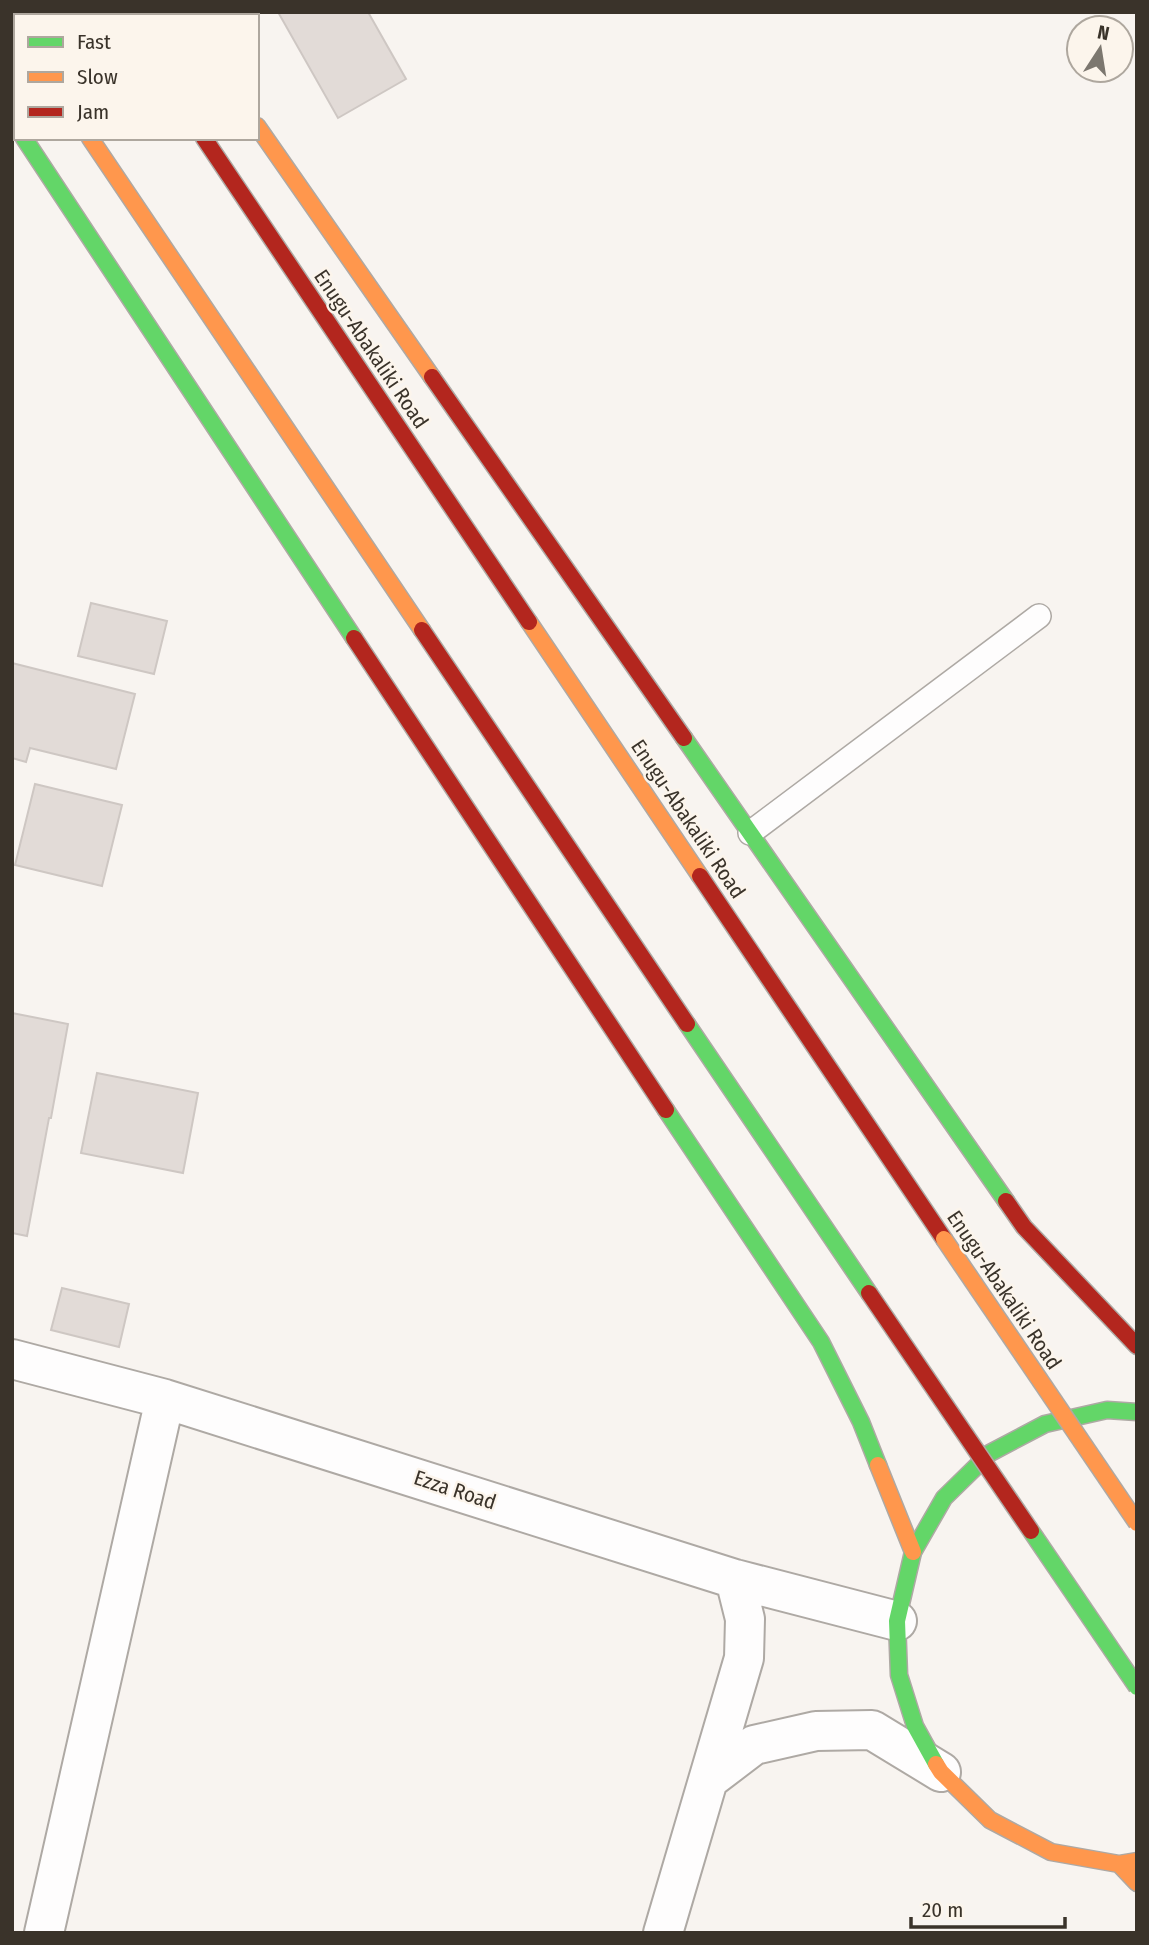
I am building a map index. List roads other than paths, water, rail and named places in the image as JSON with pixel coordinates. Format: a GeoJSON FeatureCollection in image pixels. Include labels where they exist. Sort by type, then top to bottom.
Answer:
{"type":"FeatureCollection","features":[{"type":"Feature","properties":{"kind":"main road"},"geometry":{"type":"LineString","coordinates":[[259,130],[1024,1227],[1137,1346]]}},
{"type":"Feature","properties":{"kind":"main road"},"geometry":{"type":"LineString","coordinates":[[25,140],[821,1342],[861,1422],[913,1552]]}},
{"type":"Feature","properties":{"kind":"main road"},"geometry":{"type":"LineString","coordinates":[[91,140],[1137,1686]]}},
{"type":"Feature","properties":{"kind":"main road","name":"Enugu-Abakaliki Road"},"geometry":{"type":"LineString","coordinates":[[205,140],[1137,1523]]}},
{"type":"Feature","properties":{"kind":"main road"},"geometry":{"type":"LineString","coordinates":[[1137,1412],[1107,1410],[1045,1424],[990,1453],[944,1497],[913,1552],[897,1621],[900,1675],[915,1726],[941,1772],[990,1820],[1051,1852],[1119,1864],[1137,1861]]}},
{"type":"Feature","properties":{"kind":"main road"},"geometry":{"type":"LineString","coordinates":[[1119,1864],[1137,1884]]}},
{"type":"Feature","properties":{"kind":"street","name":"Ezza Road"},"geometry":{"type":"LineString","coordinates":[[12,1359],[165,1399],[735,1579],[897,1621]]}},
{"type":"Feature","properties":{"kind":"street"},"geometry":{"type":"LineString","coordinates":[[44,1933],[165,1399]]}},
{"type":"Feature","properties":{"kind":"street"},"geometry":{"type":"LineString","coordinates":[[663,1933],[744,1658],[745,1619],[735,1579]]}},
{"type":"Feature","properties":{"kind":"street"},"geometry":{"type":"LineString","coordinates":[[708,1780],[754,1745],[816,1731],[872,1730],[941,1772]]}},
{"type":"Feature","properties":{"kind":"lane"},"geometry":{"type":"LineString","coordinates":[[750,832],[1039,616]]}}]}
